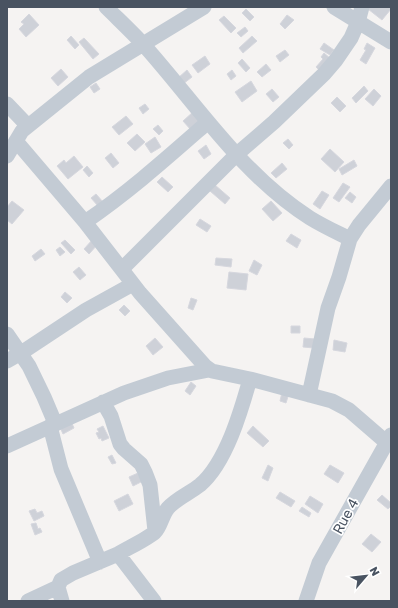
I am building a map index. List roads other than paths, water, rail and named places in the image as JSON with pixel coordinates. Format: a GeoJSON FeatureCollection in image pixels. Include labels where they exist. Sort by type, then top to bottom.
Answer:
{"type":"FeatureCollection","features":[{"type":"Feature","properties":{"kind":"street"},"geometry":{"type":"LineString","coordinates":[[106,7],[142,43],[208,122],[260,178],[309,217],[350,239]]}},
{"type":"Feature","properties":{"kind":"street"},"geometry":{"type":"LineString","coordinates":[[7,156],[22,132],[28,126],[89,77],[142,43],[204,7]]}},
{"type":"Feature","properties":{"kind":"street"},"geometry":{"type":"LineString","coordinates":[[334,7],[391,42]]}},
{"type":"Feature","properties":{"kind":"street"},"geometry":{"type":"LineString","coordinates":[[122,269],[237,154],[274,122],[324,74],[336,60],[351,38],[358,22],[362,7]]}},
{"type":"Feature","properties":{"kind":"street"},"geometry":{"type":"LineString","coordinates":[[7,104],[28,126]]}},
{"type":"Feature","properties":{"kind":"street"},"geometry":{"type":"LineString","coordinates":[[84,222],[111,204],[144,178],[208,122]]}},
{"type":"Feature","properties":{"kind":"street"},"geometry":{"type":"LineString","coordinates":[[16,141],[84,222],[133,284],[209,370],[250,379],[332,401],[345,408],[389,439]]}},
{"type":"Feature","properties":{"kind":"street"},"geometry":{"type":"LineString","coordinates":[[309,395],[328,308],[350,239],[358,225],[391,186]]}},
{"type":"Feature","properties":{"kind":"street"},"geometry":{"type":"LineString","coordinates":[[7,361],[86,310],[133,284]]}},
{"type":"Feature","properties":{"kind":"street"},"geometry":{"type":"LineString","coordinates":[[7,334],[29,366],[44,396],[62,469],[100,562]]}},
{"type":"Feature","properties":{"kind":"street"},"geometry":{"type":"LineString","coordinates":[[7,446],[52,424],[124,393],[168,378],[209,370]]}},
{"type":"Feature","properties":{"kind":"street"},"geometry":{"type":"LineString","coordinates":[[28,601],[60,594],[61,580],[73,573],[118,554],[155,531],[167,509],[174,502],[200,485],[209,475],[233,431],[241,411],[250,379]]}},
{"type":"Feature","properties":{"kind":"street"},"geometry":{"type":"LineString","coordinates":[[103,402],[111,416],[120,444],[141,464],[145,472],[150,485],[155,531]]}},
{"type":"Feature","properties":{"kind":"street","name":"Rue 4"},"geometry":{"type":"LineString","coordinates":[[306,601],[319,563],[389,439]]}},
{"type":"Feature","properties":{"kind":"street"},"geometry":{"type":"LineString","coordinates":[[118,554],[154,601]]}}]}
